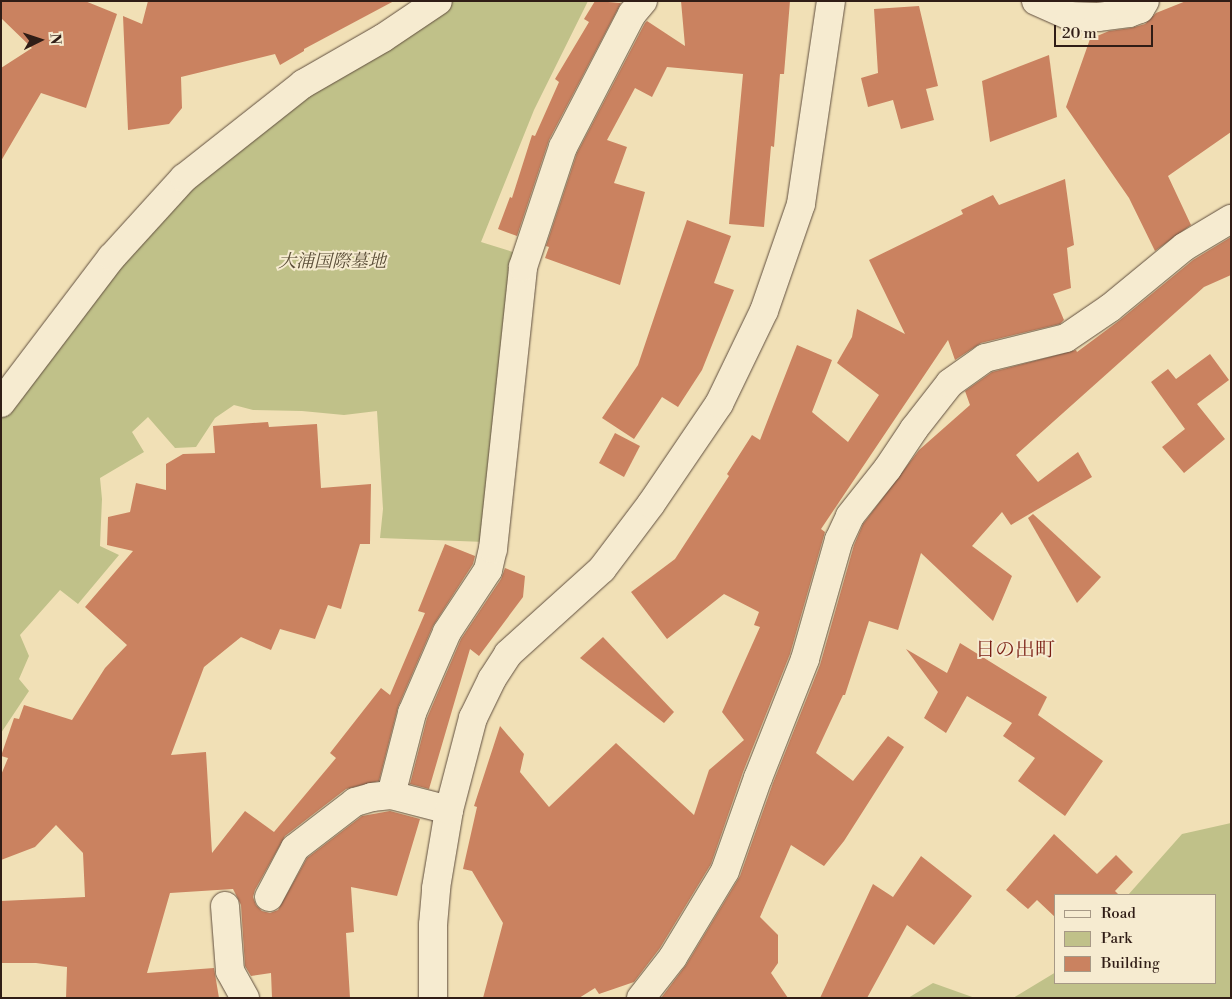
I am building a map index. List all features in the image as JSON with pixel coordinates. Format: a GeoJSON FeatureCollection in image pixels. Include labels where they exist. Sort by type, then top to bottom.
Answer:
{"type":"FeatureCollection","features":[{"type":"Feature","properties":{"kind":"street"},"geometry":{"type":"LineString","coordinates":[[1,403],[112,257],[184,178],[303,84],[383,38],[438,1]]}},
{"type":"Feature","properties":{"kind":"street"},"geometry":{"type":"LineString","coordinates":[[391,795],[412,713],[447,632],[488,570],[493,549],[523,267],[563,147],[632,14],[643,1]]}},
{"type":"Feature","properties":{"kind":"street"},"geometry":{"type":"LineString","coordinates":[[433,998],[433,925],[436,888],[450,810],[473,718],[492,679],[508,654],[602,569],[650,504],[719,404],[764,311],[801,204],[831,1]]}},
{"type":"Feature","properties":{"kind":"street"},"geometry":{"type":"LineString","coordinates":[[1036,1],[1070,16],[1098,17],[1129,13],[1140,8],[1145,1]]}},
{"type":"Feature","properties":{"kind":"street"},"geometry":{"type":"LineString","coordinates":[[641,998],[673,957],[725,871],[758,778],[804,659],[839,540],[850,516],[888,468],[914,429],[950,383],[985,358],[1066,338],[1110,308],[1184,247],[1231,218]]}},
{"type":"Feature","properties":{"kind":"street"},"geometry":{"type":"LineString","coordinates":[[269,897],[295,848],[355,802],[372,797],[391,795],[450,810]]}},
{"type":"Feature","properties":{"kind":"street"},"geometry":{"type":"LineString","coordinates":[[225,906],[230,971],[245,998]]}},
{"type":"Feature","properties":{"kind":"green space","name":"大浦国際墓地"},"geometry":{"type":"Polygon","coordinates":[[[449,1],[588,1],[534,110],[481,242],[516,253],[485,542],[380,538],[383,509],[377,411],[344,415],[302,411],[253,410],[234,405],[215,418],[196,447],[175,448],[148,417],[132,432],[144,452],[100,478],[102,499],[100,546],[119,555],[78,604],[60,590],[20,635],[29,656],[19,679],[29,691],[1,733],[1,417],[50,349],[183,188],[305,90],[449,1]]]}},
{"type":"Feature","properties":{"kind":"green space"},"geometry":{"type":"Polygon","coordinates":[[[1231,823],[1231,998],[1013,998],[1054,973],[1054,984],[1217,984],[1217,894],[1129,894],[1182,834],[1231,823]]]}},
{"type":"Feature","properties":{"kind":"green space"},"geometry":{"type":"Polygon","coordinates":[[[933,983],[975,998],[908,998],[933,983]]]}},
{"type":"Feature","properties":{"kind":"building"},"geometry":{"type":"Polygon","coordinates":[[[1,1],[85,1],[117,14],[86,108],[41,93],[1,161],[1,68],[32,48],[1,18],[1,1]]]}},
{"type":"Feature","properties":{"kind":"building"},"geometry":{"type":"Polygon","coordinates":[[[148,1],[394,1],[304,49],[304,51],[280,65],[275,54],[181,77],[182,108],[169,124],[128,130],[123,16],[142,24],[148,1]]]}},
{"type":"Feature","properties":{"kind":"building"},"geometry":{"type":"Polygon","coordinates":[[[595,1],[621,3],[549,140],[517,236],[498,229],[510,197],[512,198],[532,135],[535,136],[559,82],[555,79],[589,22],[584,19],[595,1]]]}},
{"type":"Feature","properties":{"kind":"building"},"geometry":{"type":"Polygon","coordinates":[[[681,1],[790,1],[784,74],[780,74],[774,147],[771,146],[764,227],[729,224],[743,74],[667,67],[652,97],[635,88],[607,140],[627,147],[614,183],[645,192],[620,285],[545,258],[549,247],[546,246],[577,153],[645,23],[647,21],[685,46],[681,1]]]}},
{"type":"Feature","properties":{"kind":"building"},"geometry":{"type":"Polygon","coordinates":[[[1186,1],[1231,1],[1231,132],[1168,176],[1191,225],[1155,251],[1129,198],[1066,107],[1090,39],[1109,31],[1145,24],[1156,13],[1186,1]]]}},
{"type":"Feature","properties":{"kind":"building"},"geometry":{"type":"Polygon","coordinates":[[[919,6],[938,86],[926,89],[934,120],[901,129],[893,100],[868,107],[861,78],[878,73],[874,9],[919,6]]]}},
{"type":"Feature","properties":{"kind":"building"},"geometry":{"type":"Polygon","coordinates":[[[1049,55],[1057,117],[990,142],[982,81],[1049,55]]]}},
{"type":"Feature","properties":{"kind":"building"},"geometry":{"type":"Polygon","coordinates":[[[1065,179],[1074,245],[1067,248],[1071,288],[1053,294],[1064,320],[1060,324],[981,343],[955,360],[948,340],[821,529],[825,532],[790,654],[743,772],[711,864],[660,948],[634,982],[599,994],[595,988],[579,998],[483,998],[503,923],[472,871],[463,869],[477,807],[474,806],[500,726],[524,754],[520,772],[549,807],[616,743],[694,815],[709,770],[744,740],[722,712],[760,627],[754,625],[759,612],[724,594],[667,639],[631,592],[675,559],[729,476],[727,474],[752,435],[760,440],[797,345],[832,360],[812,412],[848,442],[879,395],[837,363],[852,337],[857,309],[905,334],[869,260],[963,214],[961,210],[993,195],[999,205],[1065,179]]]}},
{"type":"Feature","properties":{"kind":"building"},"geometry":{"type":"Polygon","coordinates":[[[687,220],[731,236],[714,283],[734,290],[702,370],[678,407],[662,397],[634,439],[602,418],[638,365],[687,220]]]}},
{"type":"Feature","properties":{"kind":"building"},"geometry":{"type":"Polygon","coordinates":[[[1231,237],[1231,275],[1204,287],[1016,455],[1038,482],[1078,452],[1092,477],[1011,525],[1002,512],[972,546],[1012,576],[993,621],[921,553],[898,630],[869,621],[845,695],[843,695],[816,753],[853,781],[888,736],[904,747],[844,841],[824,866],[791,845],[760,917],[778,935],[778,963],[771,973],[788,998],[661,998],[686,965],[740,876],[773,783],[820,665],[854,545],[863,524],[919,450],[970,405],[965,391],[992,372],[1076,350],[1077,352],[1120,320],[1193,260],[1231,237]]]}},
{"type":"Feature","properties":{"kind":"building"},"geometry":{"type":"Polygon","coordinates":[[[1210,354],[1229,380],[1197,404],[1225,439],[1184,473],[1162,447],[1185,429],[1151,382],[1168,369],[1176,379],[1210,354]]]}},
{"type":"Feature","properties":{"kind":"building"},"geometry":{"type":"Polygon","coordinates":[[[268,422],[269,427],[317,424],[321,488],[371,484],[370,544],[360,544],[341,609],[328,605],[315,639],[280,629],[271,650],[241,637],[204,667],[171,755],[206,752],[212,853],[245,811],[274,832],[336,758],[330,753],[381,688],[390,695],[425,613],[418,611],[445,544],[475,556],[473,564],[433,626],[398,707],[379,781],[346,789],[285,836],[253,897],[256,905],[262,911],[270,913],[278,910],[307,858],[362,816],[390,811],[420,819],[397,896],[351,887],[354,932],[346,933],[350,998],[272,998],[271,973],[251,976],[245,966],[241,905],[233,889],[170,893],[147,973],[214,968],[219,998],[66,998],[67,967],[36,963],[1,963],[1,901],[85,897],[83,853],[56,825],[35,847],[1,860],[1,775],[8,758],[1,756],[14,718],[19,719],[24,705],[72,720],[105,668],[127,645],[85,607],[133,551],[107,545],[108,517],[130,512],[136,483],[166,490],[166,464],[183,454],[215,453],[213,426],[268,422]]]}},
{"type":"Feature","properties":{"kind":"building"},"geometry":{"type":"Polygon","coordinates":[[[615,433],[640,446],[624,477],[599,463],[615,433]]]}},
{"type":"Feature","properties":{"kind":"building"},"geometry":{"type":"Polygon","coordinates":[[[1033,514],[1101,577],[1077,603],[1028,518],[1033,514]]]}},
{"type":"Feature","properties":{"kind":"building"},"geometry":{"type":"Polygon","coordinates":[[[505,568],[525,576],[523,597],[479,656],[470,649],[429,789],[410,784],[427,718],[461,639],[501,579],[505,568]]]}},
{"type":"Feature","properties":{"kind":"building"},"geometry":{"type":"Polygon","coordinates":[[[603,637],[674,712],[664,723],[580,658],[603,637]]]}},
{"type":"Feature","properties":{"kind":"building"},"geometry":{"type":"Polygon","coordinates":[[[960,643],[1047,697],[1038,715],[1103,761],[1065,816],[1018,781],[1035,758],[1003,736],[1012,723],[967,696],[946,733],[924,718],[938,692],[906,649],[947,673],[960,643]]]}},
{"type":"Feature","properties":{"kind":"building"},"geometry":{"type":"Polygon","coordinates":[[[1054,834],[1097,874],[1116,855],[1133,872],[1115,891],[1118,894],[1054,894],[1054,916],[1037,900],[1028,909],[1006,890],[1054,834]]]}},
{"type":"Feature","properties":{"kind":"building"},"geometry":{"type":"Polygon","coordinates":[[[921,856],[972,896],[934,945],[907,925],[867,998],[820,998],[873,884],[893,897],[921,856]]]}},
{"type":"Feature","properties":{"kind":"district","name":"日の出町"},"geometry":{"type":"Point","coordinates":[1015,650]}}]}
